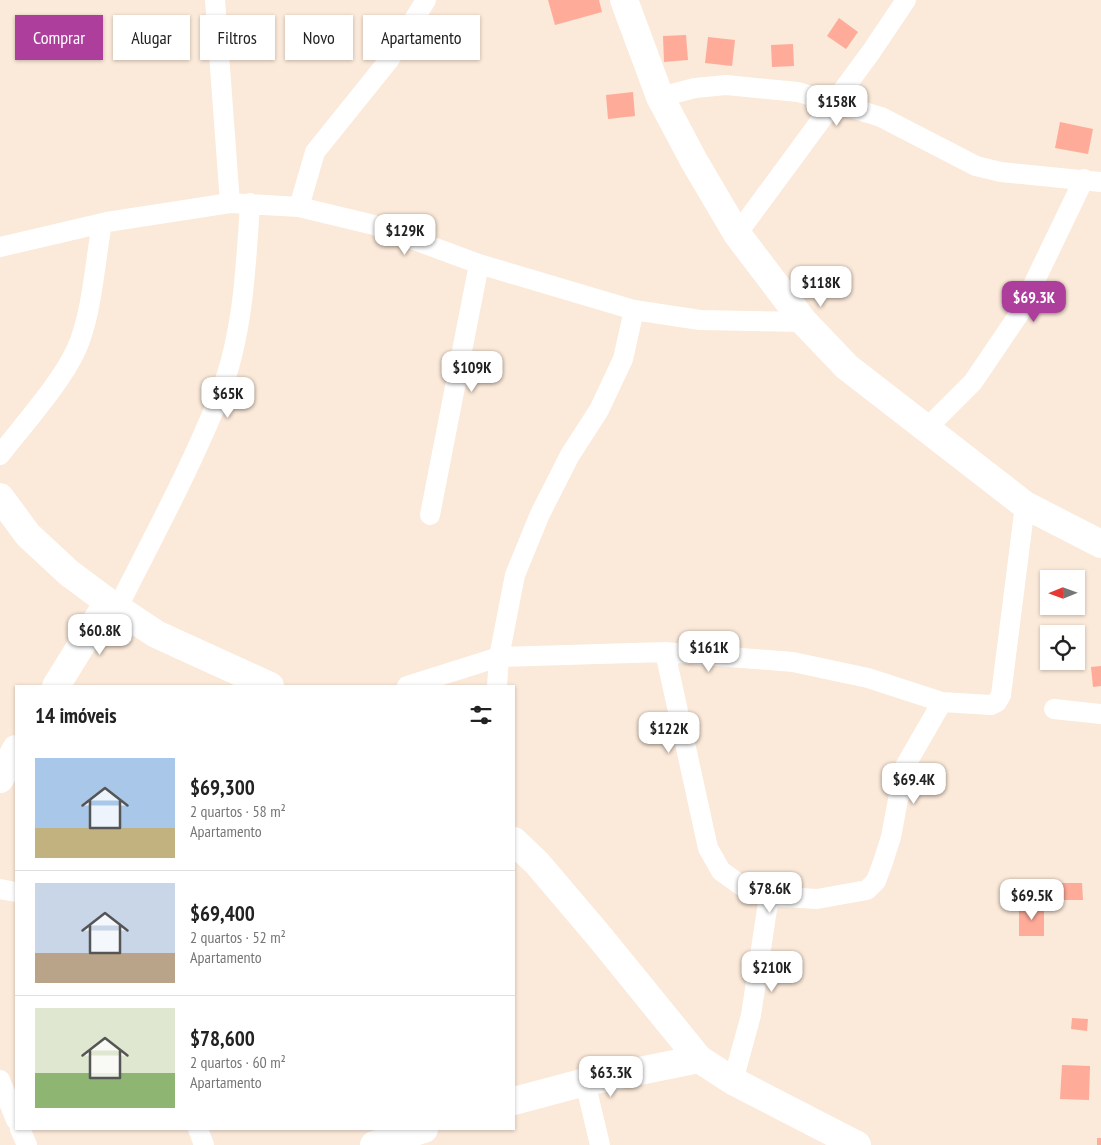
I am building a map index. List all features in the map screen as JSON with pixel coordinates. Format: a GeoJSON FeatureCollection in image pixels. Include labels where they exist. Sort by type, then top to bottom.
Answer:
{"type":"FeatureCollection","features":[{"type":"Feature","properties":{"kind":"street"},"geometry":{"type":"LineString","coordinates":[[215,0],[230,203]]}},
{"type":"Feature","properties":{"kind":"street"},"geometry":{"type":"LineString","coordinates":[[299,206],[315,152],[389,60],[426,0]]}},
{"type":"Feature","properties":{"kind":"street"},"geometry":{"type":"LineString","coordinates":[[624,0],[660,97],[694,161],[737,234],[804,322],[847,367],[1025,506],[1101,544]]}},
{"type":"Feature","properties":{"kind":"street"},"geometry":{"type":"LineString","coordinates":[[737,234],[871,52],[906,0]]}},
{"type":"Feature","properties":{"kind":"street"},"geometry":{"type":"LineString","coordinates":[[660,97],[695,88],[726,85],[798,92],[881,117],[976,166],[1001,172],[1092,180],[1019,314],[973,382],[927,428]]}},
{"type":"Feature","properties":{"kind":"street"},"geometry":{"type":"LineString","coordinates":[[0,247],[102,223],[230,203],[299,206],[374,225],[479,264],[634,310],[700,320],[804,322]]}},
{"type":"Feature","properties":{"kind":"street"},"geometry":{"type":"LineString","coordinates":[[57,685],[113,606],[219,396],[238,323],[245,281],[250,204]]}},
{"type":"Feature","properties":{"kind":"street"},"geometry":{"type":"LineString","coordinates":[[0,455],[76,351],[84,331],[102,223]]}},
{"type":"Feature","properties":{"kind":"street"},"geometry":{"type":"LineString","coordinates":[[430,514],[479,264]]}},
{"type":"Feature","properties":{"kind":"street"},"geometry":{"type":"LineString","coordinates":[[497,685],[499,657],[515,575],[540,514],[570,455],[599,410],[623,359],[634,310]]}},
{"type":"Feature","properties":{"kind":"street"},"geometry":{"type":"LineString","coordinates":[[0,498],[28,535],[69,573],[113,606],[156,634],[233,679],[265,685]]}},
{"type":"Feature","properties":{"kind":"street"},"geometry":{"type":"LineString","coordinates":[[410,685],[499,657],[665,652],[793,662],[868,678],[942,702],[991,705],[997,702],[1001,695],[1025,506]]}},
{"type":"Feature","properties":{"kind":"street"},"geometry":{"type":"LineString","coordinates":[[665,652],[708,848],[721,871],[742,886],[769,896],[816,899],[867,890],[876,881],[891,837],[904,768],[942,702]]}},
{"type":"Feature","properties":{"kind":"street"},"geometry":{"type":"LineString","coordinates":[[1054,709],[1101,714]]}},
{"type":"Feature","properties":{"kind":"street"},"geometry":{"type":"LineString","coordinates":[[0,779],[15,753]]}},
{"type":"Feature","properties":{"kind":"street"},"geometry":{"type":"LineString","coordinates":[[515,841],[537,863],[574,906],[699,1059],[733,1081],[857,1145]]}},
{"type":"Feature","properties":{"kind":"street"},"geometry":{"type":"LineString","coordinates":[[0,889],[15,892]]}},
{"type":"Feature","properties":{"kind":"street"},"geometry":{"type":"LineString","coordinates":[[733,1081],[751,1016],[769,896]]}},
{"type":"Feature","properties":{"kind":"street"},"geometry":{"type":"LineString","coordinates":[[515,1101],[585,1082],[699,1059]]}},
{"type":"Feature","properties":{"kind":"street"},"geometry":{"type":"LineString","coordinates":[[0,1080],[15,1118]]}},
{"type":"Feature","properties":{"kind":"street"},"geometry":{"type":"LineString","coordinates":[[585,1082],[600,1145]]}},
{"type":"Feature","properties":{"kind":"street"},"geometry":{"type":"LineString","coordinates":[[20,1130],[27,1145]]}},
{"type":"Feature","properties":{"kind":"street"},"geometry":{"type":"LineString","coordinates":[[198,1130],[204,1145]]}},
{"type":"Feature","properties":{"kind":"street"},"geometry":{"type":"LineString","coordinates":[[374,1145],[421,1130]]}},
{"type":"Feature","properties":{"kind":"building"},"geometry":{"type":"Polygon","coordinates":[[[548,0],[599,0],[602,12],[555,25],[548,0]]]}},
{"type":"Feature","properties":{"kind":"building"},"geometry":{"type":"Polygon","coordinates":[[[839,18],[858,32],[846,49],[827,36],[839,18]]]}},
{"type":"Feature","properties":{"kind":"building"},"geometry":{"type":"Polygon","coordinates":[[[686,35],[688,60],[664,62],[663,36],[686,35]]]}},
{"type":"Feature","properties":{"kind":"building"},"geometry":{"type":"Polygon","coordinates":[[[708,37],[735,40],[732,66],[705,63],[708,37]]]}},
{"type":"Feature","properties":{"kind":"building"},"geometry":{"type":"Polygon","coordinates":[[[793,44],[794,66],[772,67],[771,45],[793,44]]]}},
{"type":"Feature","properties":{"kind":"building"},"geometry":{"type":"Polygon","coordinates":[[[633,92],[635,116],[608,119],[606,95],[633,92]]]}},
{"type":"Feature","properties":{"kind":"building"},"geometry":{"type":"Polygon","coordinates":[[[1060,122],[1093,129],[1088,154],[1055,148],[1060,122]]]}},
{"type":"Feature","properties":{"kind":"building"},"geometry":{"type":"Polygon","coordinates":[[[1101,666],[1101,686],[1093,687],[1091,667],[1101,666]]]}},
{"type":"Feature","properties":{"kind":"building"},"geometry":{"type":"Polygon","coordinates":[[[1060,883],[1082,883],[1083,900],[1061,900],[1060,883]]]}},
{"type":"Feature","properties":{"kind":"building"},"geometry":{"type":"Polygon","coordinates":[[[1019,907],[1044,907],[1044,936],[1019,936],[1019,907]]]}},
{"type":"Feature","properties":{"kind":"building"},"geometry":{"type":"Polygon","coordinates":[[[1072,1018],[1088,1019],[1087,1031],[1071,1029],[1072,1018]]]}},
{"type":"Feature","properties":{"kind":"building"},"geometry":{"type":"Polygon","coordinates":[[[1062,1065],[1090,1066],[1089,1100],[1060,1099],[1062,1065]]]}},
{"type":"Feature","properties":{"kind":"building"},"geometry":{"type":"Polygon","coordinates":[[[1097,1138],[1101,1138],[1101,1145],[1097,1145],[1097,1138]]]}}]}
